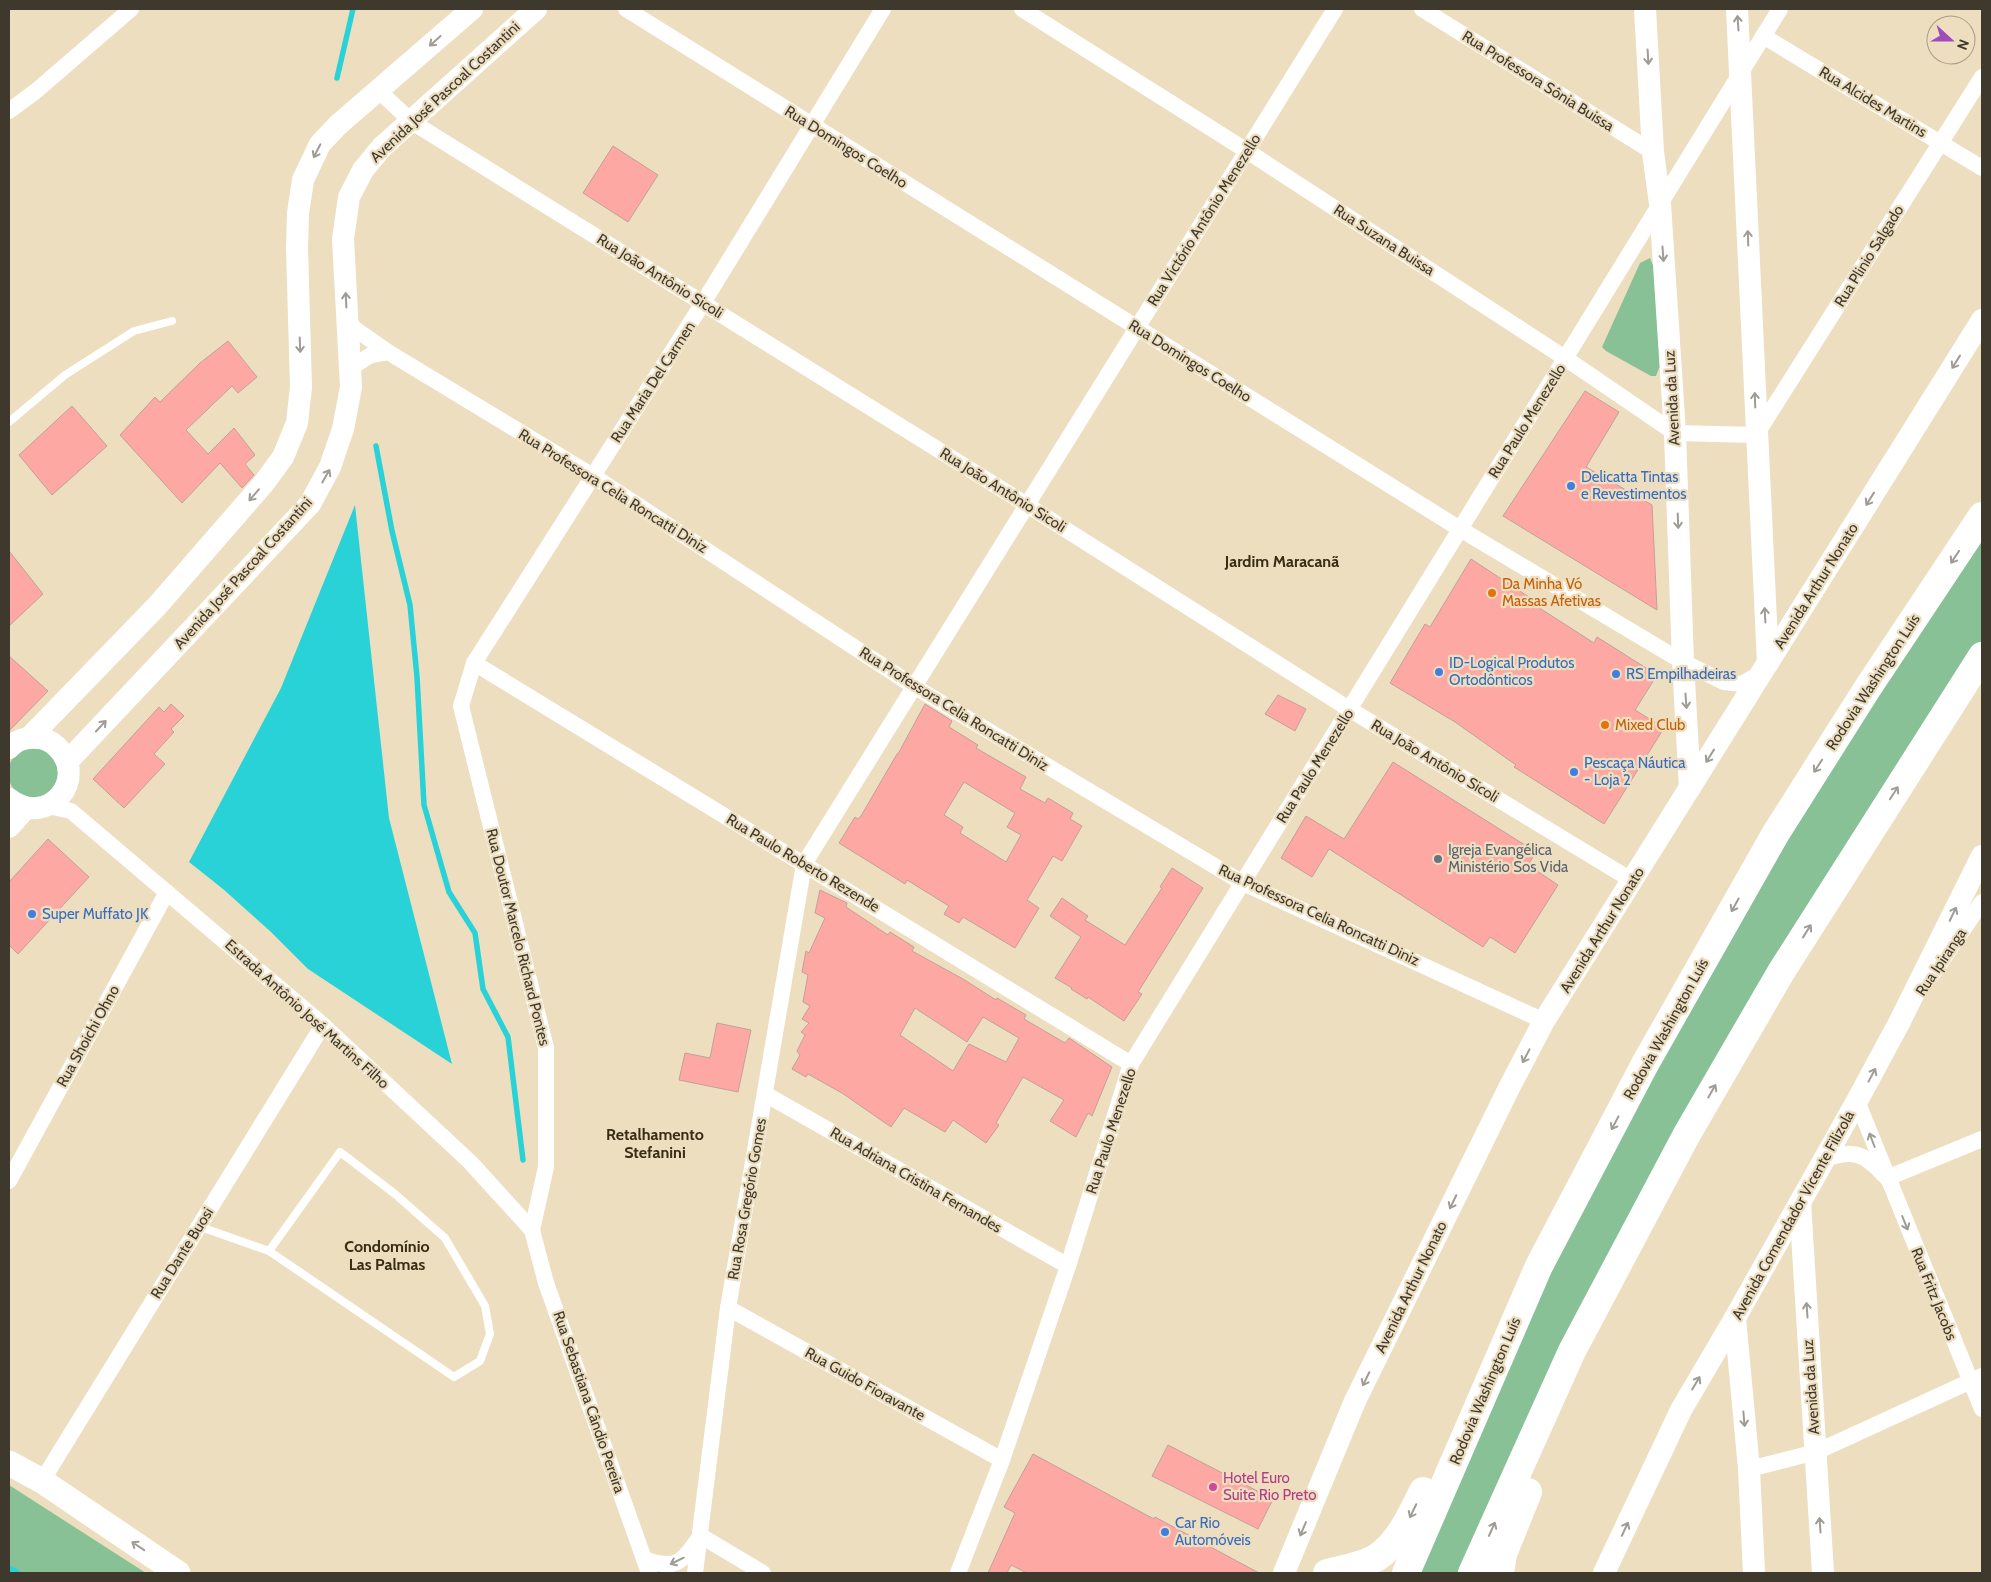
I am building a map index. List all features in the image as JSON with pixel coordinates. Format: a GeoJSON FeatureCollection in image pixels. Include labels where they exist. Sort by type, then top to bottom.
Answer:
{"type":"FeatureCollection","features":[{"type":"Feature","properties":{"kind":"highway","name":"Rodovia Washington Luís"},"geometry":{"type":"LineString","coordinates":[[1406,1573],[1540,1266],[1645,1064],[1776,833],[1867,689],[1982,516]]}},
{"type":"Feature","properties":{"kind":"highway"},"geometry":{"type":"LineString","coordinates":[[1472,1573],[1572,1351],[1687,1134],[1781,972],[1982,656]]}},
{"type":"Feature","properties":{"kind":"highway"},"geometry":{"type":"LineString","coordinates":[[1500,1573],[1503,1554],[1544,1453],[1633,1262],[1687,1134]]}},
{"type":"Feature","properties":{"kind":"highway"},"geometry":{"type":"LineString","coordinates":[[1327,1573],[1362,1564],[1376,1557],[1391,1544],[1407,1524],[1540,1266]]}},
{"type":"Feature","properties":{"kind":"main road"},"geometry":{"type":"LineString","coordinates":[[17,741],[157,606],[264,483],[283,457],[297,423],[301,387],[297,248],[298,213],[303,180],[320,144],[338,125],[472,9]]}},
{"type":"Feature","properties":{"kind":"main road","name":"Avenida José Pascoal Costantini"},"geometry":{"type":"LineString","coordinates":[[67,762],[310,504],[330,467],[342,429],[351,387],[343,239],[349,197],[363,170],[382,147],[536,9]]}},
{"type":"Feature","properties":{"kind":"main road","name":"Avenida da Luz"},"geometry":{"type":"LineString","coordinates":[[1645,9],[1653,152],[1660,204],[1674,433],[1690,788]]}},
{"type":"Feature","properties":{"kind":"main road"},"geometry":{"type":"LineString","coordinates":[[1737,9],[1765,668]]}},
{"type":"Feature","properties":{"kind":"main road","name":"Avenida Arthur Nonato"},"geometry":{"type":"LineString","coordinates":[[1284,1573],[1356,1401],[1544,1020],[1633,881],[1982,320]]}},
{"type":"Feature","properties":{"kind":"main road"},"geometry":{"type":"LineString","coordinates":[[9,827],[28,804],[62,795],[69,775],[67,762],[62,751],[53,743],[42,738],[17,741]]}},
{"type":"Feature","properties":{"kind":"main road","name":"Avenida Comendador Vicente Filizola"},"geometry":{"type":"LineString","coordinates":[[1604,1573],[1681,1410],[1825,1159],[1900,1023],[1982,856]]}},
{"type":"Feature","properties":{"kind":"main road","name":"Avenida da Luz"},"geometry":{"type":"LineString","coordinates":[[1800,1202],[1824,1573]]}},
{"type":"Feature","properties":{"kind":"main road"},"geometry":{"type":"LineString","coordinates":[[1735,1318],[1749,1469],[1754,1573]]}},
{"type":"Feature","properties":{"kind":"main road"},"geometry":{"type":"LineString","coordinates":[[9,1464],[42,1481],[178,1573]]}},
{"type":"Feature","properties":{"kind":"street"},"geometry":{"type":"LineString","coordinates":[[9,111],[36,92],[131,9]]}},
{"type":"Feature","properties":{"kind":"street","name":"Rua Domingos Coelho"},"geometry":{"type":"LineString","coordinates":[[626,9],[1460,529],[1683,662],[1724,682],[1742,684],[1765,668]]}},
{"type":"Feature","properties":{"kind":"street","name":"Rua Maria Del Carmen"},"geometry":{"type":"LineString","coordinates":[[461,706],[474,663],[703,303],[883,9]]}},
{"type":"Feature","properties":{"kind":"street","name":"Rua Suzana Buissa"},"geometry":{"type":"LineString","coordinates":[[1022,9],[1247,151],[1565,358],[1674,433]]}},
{"type":"Feature","properties":{"kind":"street","name":"Rua Victório Antônio Menezello"},"geometry":{"type":"LineString","coordinates":[[804,864],[1335,9]]}},
{"type":"Feature","properties":{"kind":"street","name":"Rua Professora Sônia Buissa"},"geometry":{"type":"LineString","coordinates":[[1422,9],[1653,152]]}},
{"type":"Feature","properties":{"kind":"street","name":"Rua Paulo Menezello"},"geometry":{"type":"LineString","coordinates":[[958,1573],[1002,1460],[1068,1266],[1131,1064],[1780,9]]}},
{"type":"Feature","properties":{"kind":"street","name":"Rua Alcides Martins"},"geometry":{"type":"LineString","coordinates":[[1763,36],[1982,168]]}},
{"type":"Feature","properties":{"kind":"street","name":"Rua Plinio Salgado"},"geometry":{"type":"LineString","coordinates":[[1756,435],[1982,77]]}},
{"type":"Feature","properties":{"kind":"street","name":"Rua João Antônio Sicoli"},"geometry":{"type":"LineString","coordinates":[[379,91],[411,121],[1027,505],[1349,709],[1633,881]]}},
{"type":"Feature","properties":{"kind":"street","name":"Rua Professora Celia Roncatti Diniz"},"geometry":{"type":"LineString","coordinates":[[348,324],[388,352],[593,476],[915,687],[1243,883],[1544,1020]]}},
{"type":"Feature","properties":{"kind":"street"},"geometry":{"type":"LineString","coordinates":[[350,368],[371,355],[388,352]]}},
{"type":"Feature","properties":{"kind":"street"},"geometry":{"type":"LineString","coordinates":[[1674,433],[1756,435]]}},
{"type":"Feature","properties":{"kind":"street","name":"Rua Paulo Roberto Rezende"},"geometry":{"type":"LineString","coordinates":[[474,663],[1131,1064]]}},
{"type":"Feature","properties":{"kind":"street","name":"Rua Doutor Marcelo Richard Pontes"},"geometry":{"type":"LineString","coordinates":[[461,706],[546,1048],[546,1167],[532,1230]]}},
{"type":"Feature","properties":{"kind":"street"},"geometry":{"type":"LineString","coordinates":[[66,788],[71,811]]}},
{"type":"Feature","properties":{"kind":"street","name":"Estrada Antônio José Martins Filho"},"geometry":{"type":"LineString","coordinates":[[28,804],[71,811],[167,892],[323,1025],[470,1162],[532,1230]]}},
{"type":"Feature","properties":{"kind":"street","name":"Rua Rosa Gregório Gomes"},"geometry":{"type":"LineString","coordinates":[[695,1573],[728,1308],[804,864]]}},
{"type":"Feature","properties":{"kind":"street","name":"Rua Shoichi Ohno"},"geometry":{"type":"LineString","coordinates":[[9,1180],[167,892]]}},
{"type":"Feature","properties":{"kind":"street","name":"Rua Ipiranga"},"geometry":{"type":"LineString","coordinates":[[1900,1023],[1982,902]]}},
{"type":"Feature","properties":{"kind":"street","name":"Rua Dante Buosi"},"geometry":{"type":"LineString","coordinates":[[42,1481],[323,1025]]}},
{"type":"Feature","properties":{"kind":"street","name":"Rua Adriana Cristina Fernandes"},"geometry":{"type":"LineString","coordinates":[[765,1094],[1068,1266]]}},
{"type":"Feature","properties":{"kind":"street","name":"Rua Fritz Jacobs"},"geometry":{"type":"LineString","coordinates":[[1857,1101],[1887,1178],[1976,1378],[1982,1409]]}},
{"type":"Feature","properties":{"kind":"street"},"geometry":{"type":"LineString","coordinates":[[1887,1178],[1982,1139]]}},
{"type":"Feature","properties":{"kind":"street","name":"Rua Fritz Jacobs"},"geometry":{"type":"LineString","coordinates":[[1825,1159],[1842,1153],[1860,1154],[1875,1165],[1887,1178]]}},
{"type":"Feature","properties":{"kind":"street","name":"Rua Sebastiana Cândio Pereira"},"geometry":{"type":"LineString","coordinates":[[532,1230],[546,1283],[646,1566]]}},
{"type":"Feature","properties":{"kind":"street","name":"Rua Guido Fioravante"},"geometry":{"type":"LineString","coordinates":[[728,1308],[1002,1460]]}},
{"type":"Feature","properties":{"kind":"street"},"geometry":{"type":"LineString","coordinates":[[1749,1469],[1816,1452],[1976,1378]]}},
{"type":"Feature","properties":{"kind":"street"},"geometry":{"type":"LineString","coordinates":[[701,1536],[763,1573]]}},
{"type":"Feature","properties":{"kind":"street","name":"Rua Rosa Gregório Gomes"},"geometry":{"type":"LineString","coordinates":[[646,1566],[673,1564],[688,1555],[701,1536]]}},
{"type":"Feature","properties":{"kind":"lane"},"geometry":{"type":"LineString","coordinates":[[9,422],[66,375],[134,331],[172,320]]}},
{"type":"Feature","properties":{"kind":"lane"},"geometry":{"type":"LineString","coordinates":[[198,1226],[269,1251],[454,1377],[480,1361],[490,1334],[485,1306],[445,1238],[396,1194],[340,1152],[269,1251]]}},
{"type":"Feature","properties":{"kind":"green space"},"geometry":{"type":"Polygon","coordinates":[[[1650,258],[1654,268],[1660,366],[1656,376],[1651,376],[1602,347],[1640,263],[1650,258]]]}},
{"type":"Feature","properties":{"kind":"green space"},"geometry":{"type":"Polygon","coordinates":[[[1982,532],[1982,643],[1897,767],[1461,1573],[1417,1573],[1550,1272],[1610,1154],[1749,900],[1982,532]]]}},
{"type":"Feature","properties":{"kind":"green space"},"geometry":{"type":"Polygon","coordinates":[[[33,748],[43,750],[51,755],[56,763],[58,773],[56,783],[51,791],[43,796],[33,798],[23,796],[15,791],[10,783],[8,773],[10,763],[15,755],[23,750],[33,748]]]}},
{"type":"Feature","properties":{"kind":"green space"},"geometry":{"type":"Polygon","coordinates":[[[9,1485],[146,1573],[9,1573],[9,1485]]]}},
{"type":"Feature","properties":{"kind":"water"},"geometry":{"type":"Polygon","coordinates":[[[355,505],[389,818],[452,1064],[308,969],[271,932],[223,889],[189,862],[281,688],[355,505]]]}},
{"type":"Feature","properties":{"kind":"building"},"geometry":{"type":"Polygon","coordinates":[[[613,146],[658,175],[628,222],[583,193],[613,146]]]}},
{"type":"Feature","properties":{"kind":"building"},"geometry":{"type":"Polygon","coordinates":[[[228,341],[257,377],[238,393],[232,386],[186,430],[208,454],[234,428],[255,455],[245,464],[254,475],[242,488],[220,463],[182,503],[120,435],[155,397],[160,402],[200,363],[228,341]]]}},
{"type":"Feature","properties":{"kind":"building","name":"Delicatta Tintas e Revestimentos"},"geometry":{"type":"Polygon","coordinates":[[[1585,391],[1619,412],[1586,467],[1652,505],[1657,610],[1503,516],[1585,391]]]}},
{"type":"Feature","properties":{"kind":"building"},"geometry":{"type":"Polygon","coordinates":[[[72,406],[107,446],[52,495],[19,455],[72,406]]]}},
{"type":"Feature","properties":{"kind":"building"},"geometry":{"type":"Polygon","coordinates":[[[9,551],[43,594],[9,626],[9,551]]]}},
{"type":"Feature","properties":{"kind":"building"},"geometry":{"type":"Polygon","coordinates":[[[1471,559],[1532,599],[1530,602],[1594,643],[1597,637],[1657,675],[1635,710],[1664,728],[1604,824],[1514,767],[1516,765],[1455,722],[1390,683],[1425,624],[1430,627],[1471,559]]]}},
{"type":"Feature","properties":{"kind":"building"},"geometry":{"type":"Polygon","coordinates":[[[9,656],[48,691],[9,731],[9,656]]]}},
{"type":"Feature","properties":{"kind":"building"},"geometry":{"type":"Polygon","coordinates":[[[1278,695],[1306,709],[1295,731],[1265,714],[1278,695]]]}},
{"type":"Feature","properties":{"kind":"building"},"geometry":{"type":"Polygon","coordinates":[[[171,704],[184,716],[171,729],[174,732],[154,754],[165,764],[124,808],[93,779],[159,707],[164,712],[171,704]]]}},
{"type":"Feature","properties":{"kind":"building"},"geometry":{"type":"Polygon","coordinates":[[[925,704],[952,721],[949,727],[978,745],[976,748],[1026,777],[1020,789],[1045,803],[1048,798],[1073,813],[1070,819],[1082,826],[1062,861],[1053,856],[1027,900],[1039,908],[1015,948],[963,917],[959,923],[944,914],[949,906],[907,880],[905,884],[839,843],[855,817],[858,819],[861,816],[925,704]],[[964,782],[944,815],[963,827],[960,833],[1006,862],[1021,835],[1007,827],[1015,813],[964,782]]]}},
{"type":"Feature","properties":{"kind":"building","name":"Igreja Evangélica Ministério Sos Vida"},"geometry":{"type":"Polygon","coordinates":[[[1393,762],[1536,852],[1528,865],[1558,885],[1515,953],[1490,937],[1483,947],[1329,849],[1312,877],[1281,858],[1306,816],[1344,839],[1393,762]]]}},
{"type":"Feature","properties":{"kind":"building","name":"Super Muffato JK"},"geometry":{"type":"Polygon","coordinates":[[[48,839],[89,877],[18,954],[9,945],[9,882],[48,839]]]}},
{"type":"Feature","properties":{"kind":"building"},"geometry":{"type":"Polygon","coordinates":[[[1172,868],[1203,888],[1138,992],[1142,994],[1124,1021],[1055,978],[1081,937],[1050,916],[1062,898],[1088,916],[1085,920],[1125,945],[1162,888],[1160,887],[1172,868]]]}},
{"type":"Feature","properties":{"kind":"building"},"geometry":{"type":"Polygon","coordinates":[[[820,890],[847,903],[846,907],[888,935],[890,932],[914,947],[912,951],[963,979],[996,1000],[997,998],[1026,1015],[1024,1019],[1065,1043],[1069,1038],[1112,1067],[1092,1116],[1088,1113],[1076,1137],[1050,1121],[1064,1100],[1023,1077],[996,1123],[999,1125],[986,1143],[953,1120],[945,1132],[904,1108],[891,1127],[842,1093],[808,1074],[806,1077],[792,1069],[800,1055],[797,1051],[805,1035],[801,1032],[809,1023],[802,1019],[810,1006],[803,1002],[808,975],[802,972],[806,951],[809,953],[825,918],[815,913],[820,890]],[[915,1008],[900,1035],[953,1071],[969,1044],[1006,1062],[1019,1038],[983,1017],[967,1042],[915,1008]]]}},
{"type":"Feature","properties":{"kind":"building"},"geometry":{"type":"Polygon","coordinates":[[[717,1023],[751,1030],[738,1092],[679,1080],[685,1053],[710,1058],[717,1023]]]}},
{"type":"Feature","properties":{"kind":"building","name":"Hotel Euro Suite Rio Preto"},"geometry":{"type":"Polygon","coordinates":[[[1168,1445],[1273,1499],[1258,1529],[1152,1476],[1168,1445]]]}},
{"type":"Feature","properties":{"kind":"building"},"geometry":{"type":"Polygon","coordinates":[[[1033,1454],[1259,1573],[1027,1573],[1011,1565],[1007,1573],[988,1573],[1015,1513],[1004,1507],[1033,1454]]]}},
{"type":"Feature","properties":{"kind":"waterway"},"geometry":{"type":"LineString","coordinates":[[337,78],[353,9]]}},
{"type":"Feature","properties":{"kind":"waterway"},"geometry":{"type":"LineString","coordinates":[[376,446],[392,531],[410,605],[417,677],[424,805],[449,892],[475,933],[483,989],[508,1037],[523,1160]]}},
{"type":"Feature","properties":{"kind":"waterway"},"geometry":{"type":"LineString","coordinates":[[9,1568],[18,1573]]}},
{"type":"Feature","properties":{"kind":"place","name":"Delicatta Tintas e Revestimentos"},"geometry":{"type":"Point","coordinates":[1571,486]}},
{"type":"Feature","properties":{"kind":"place","name":"Da Minha Vó Massas Afetivas"},"geometry":{"type":"Point","coordinates":[1492,593]}},
{"type":"Feature","properties":{"kind":"place","name":"ID-Logical Produtos Ortodônticos"},"geometry":{"type":"Point","coordinates":[1439,672]}},
{"type":"Feature","properties":{"kind":"place","name":"RS Empilhadeiras"},"geometry":{"type":"Point","coordinates":[1616,674]}},
{"type":"Feature","properties":{"kind":"place","name":"Mixed Club"},"geometry":{"type":"Point","coordinates":[1605,725]}},
{"type":"Feature","properties":{"kind":"place","name":"Pescaça Náutica - Loja 2"},"geometry":{"type":"Point","coordinates":[1574,772]}},
{"type":"Feature","properties":{"kind":"place","name":"Igreja Evangélica Ministério Sos Vida"},"geometry":{"type":"Point","coordinates":[1438,859]}},
{"type":"Feature","properties":{"kind":"place","name":"Super Muffato JK"},"geometry":{"type":"Point","coordinates":[32,914]}},
{"type":"Feature","properties":{"kind":"place","name":"Hotel Euro Suite Rio Preto"},"geometry":{"type":"Point","coordinates":[1213,1487]}},
{"type":"Feature","properties":{"kind":"place","name":"Car Rio Automóveis"},"geometry":{"type":"Point","coordinates":[1165,1532]}},
{"type":"Feature","properties":{"kind":"district","name":"Jardim Maracanã"},"geometry":{"type":"Point","coordinates":[1282,561]}},
{"type":"Feature","properties":{"kind":"district","name":"Retalhamento Stefanini"},"geometry":{"type":"Point","coordinates":[655,1143]}},
{"type":"Feature","properties":{"kind":"district","name":"Condomínio Las Palmas"},"geometry":{"type":"Point","coordinates":[387,1255]}}]}
